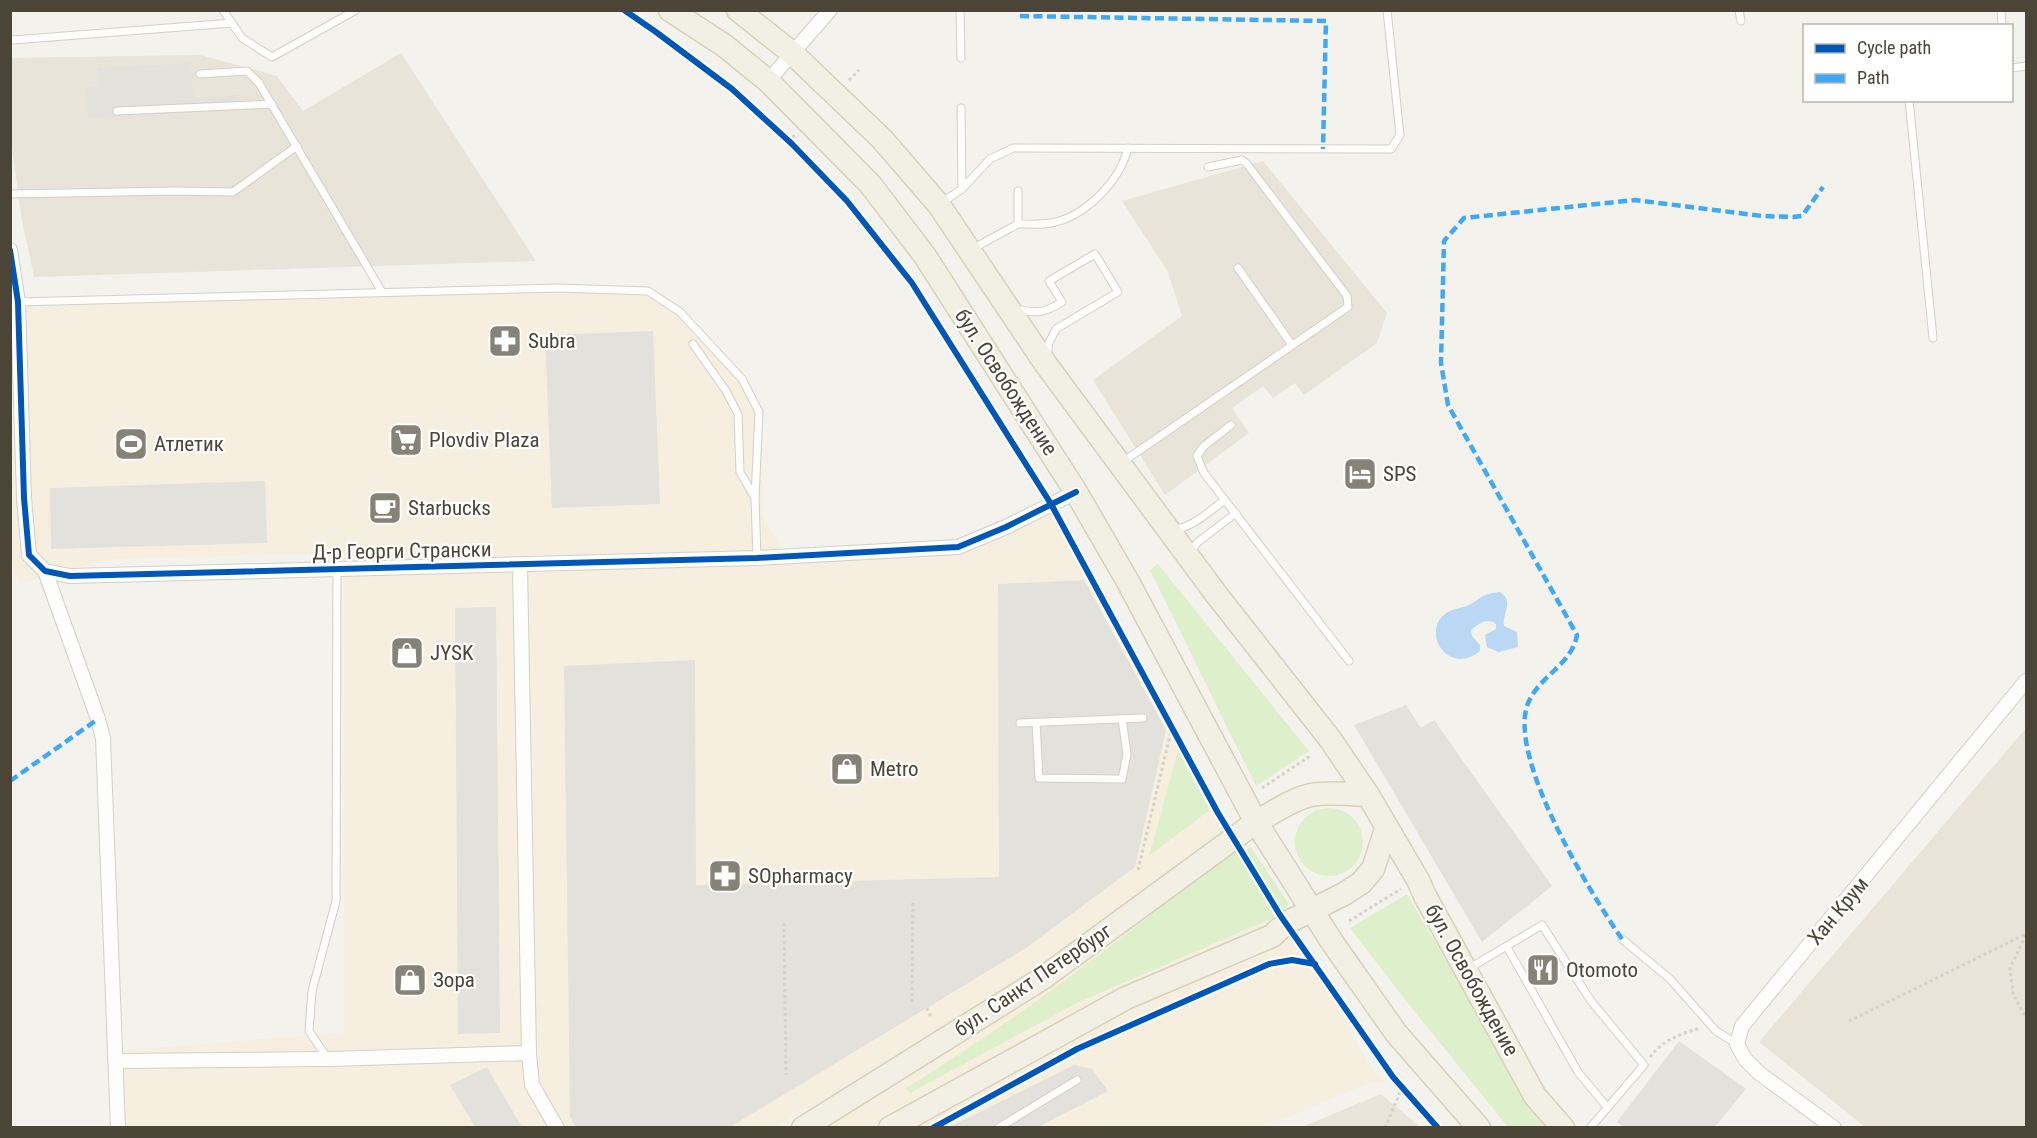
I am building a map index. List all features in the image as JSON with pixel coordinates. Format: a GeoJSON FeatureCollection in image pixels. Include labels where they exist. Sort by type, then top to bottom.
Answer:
{"type":"FeatureCollection","features":[{"type":"Feature","properties":{"kind":"main road","name":"бул. Освобождение"},"geometry":{"type":"LineString","coordinates":[[670,10],[725,46],[768,81],[870,184],[925,256],[1076,492],[1127,580],[1256,822],[1313,910]]}},
{"type":"Feature","properties":{"kind":"main road","name":"бул. Освобождение"},"geometry":{"type":"LineString","coordinates":[[738,10],[792,53],[882,139],[939,205],[1045,363],[1187,555],[1330,739],[1368,795],[1418,880],[1535,1096],[1563,1128]]}},
{"type":"Feature","properties":{"kind":"main road","name":"бул. Санкт Петербург"},"geometry":{"type":"LineString","coordinates":[[803,1128],[1043,978],[1256,822],[1309,796],[1327,793],[1368,795]]}},
{"type":"Feature","properties":{"kind":"main road"},"geometry":{"type":"LineString","coordinates":[[890,1128],[1126,998],[1272,936],[1286,923],[1344,894],[1361,883],[1373,869],[1386,829]]}},
{"type":"Feature","properties":{"kind":"main road"},"geometry":{"type":"LineString","coordinates":[[1313,910],[1396,1033],[1479,1128]]}},
{"type":"Feature","properties":{"kind":"street"},"geometry":{"type":"LineString","coordinates":[[768,81],[830,10]]}},
{"type":"Feature","properties":{"kind":"street"},"geometry":{"type":"LineString","coordinates":[[10,250],[18,302],[24,498],[29,555],[45,571],[79,663],[103,738],[118,1128]]}},
{"type":"Feature","properties":{"kind":"street","name":"Д-р Георги Странски"},"geometry":{"type":"LineString","coordinates":[[45,571],[70,576],[520,566],[757,558],[958,547],[1076,492]]}},
{"type":"Feature","properties":{"kind":"street"},"geometry":{"type":"LineString","coordinates":[[520,566],[531,1085],[557,1128]]}},
{"type":"Feature","properties":{"kind":"street","name":"Хан Крум"},"geometry":{"type":"LineString","coordinates":[[1737,1044],[1742,1026],[2026,681]]}},
{"type":"Feature","properties":{"kind":"street"},"geometry":{"type":"LineString","coordinates":[[1737,1044],[1745,1059],[1759,1073],[1834,1128]]}},
{"type":"Feature","properties":{"kind":"street"},"geometry":{"type":"LineString","coordinates":[[116,1061],[328,1059],[529,1053]]}},
{"type":"Feature","properties":{"kind":"lane"},"geometry":{"type":"LineString","coordinates":[[224,10],[242,38],[272,57],[356,10]]}},
{"type":"Feature","properties":{"kind":"lane"},"geometry":{"type":"LineString","coordinates":[[960,10],[961,58]]}},
{"type":"Feature","properties":{"kind":"lane"},"geometry":{"type":"LineString","coordinates":[[939,205],[962,189],[990,159],[1012,148],[1391,149],[1400,135],[1387,10]]}},
{"type":"Feature","properties":{"kind":"lane"},"geometry":{"type":"LineString","coordinates":[[1740,10],[1741,21]]}},
{"type":"Feature","properties":{"kind":"lane"},"geometry":{"type":"LineString","coordinates":[[13,39],[232,23]]}},
{"type":"Feature","properties":{"kind":"lane"},"geometry":{"type":"LineString","coordinates":[[200,74],[247,71],[259,83],[382,292]]}},
{"type":"Feature","properties":{"kind":"lane"},"geometry":{"type":"LineString","coordinates":[[1909,102],[1933,338]]}},
{"type":"Feature","properties":{"kind":"lane"},"geometry":{"type":"LineString","coordinates":[[117,111],[272,104]]}},
{"type":"Feature","properties":{"kind":"lane"},"geometry":{"type":"LineString","coordinates":[[961,108],[962,189]]}},
{"type":"Feature","properties":{"kind":"lane"},"geometry":{"type":"LineString","coordinates":[[10,194],[233,192],[297,146]]}},
{"type":"Feature","properties":{"kind":"lane"},"geometry":{"type":"LineString","coordinates":[[970,250],[1018,224],[1051,223],[1072,216],[1093,203],[1125,161],[1128,148]]}},
{"type":"Feature","properties":{"kind":"lane"},"geometry":{"type":"LineString","coordinates":[[1120,464],[1348,307],[1347,296],[1247,164],[1242,160],[1208,167]]}},
{"type":"Feature","properties":{"kind":"lane"},"geometry":{"type":"LineString","coordinates":[[1018,190],[1018,224]]}},
{"type":"Feature","properties":{"kind":"lane"},"geometry":{"type":"LineString","coordinates":[[1009,308],[1045,312],[1062,302],[1049,281],[1095,254],[1118,292],[1056,329],[1049,343],[1045,363]]}},
{"type":"Feature","properties":{"kind":"lane"},"geometry":{"type":"LineString","coordinates":[[1239,268],[1292,345]]}},
{"type":"Feature","properties":{"kind":"lane"},"geometry":{"type":"LineString","coordinates":[[18,302],[558,288],[648,291],[680,312],[742,379],[759,412],[755,498],[757,558]]}},
{"type":"Feature","properties":{"kind":"lane"},"geometry":{"type":"LineString","coordinates":[[693,344],[726,391],[738,414],[740,472],[755,498]]}},
{"type":"Feature","properties":{"kind":"lane"},"geometry":{"type":"LineString","coordinates":[[1231,425],[1203,447],[1197,456],[1204,473],[1349,662]]}},
{"type":"Feature","properties":{"kind":"lane"},"geometry":{"type":"LineString","coordinates":[[1169,529],[1180,529],[1189,525],[1225,500]]}},
{"type":"Feature","properties":{"kind":"lane"},"geometry":{"type":"LineString","coordinates":[[1187,555],[1198,542],[1236,513]]}},
{"type":"Feature","properties":{"kind":"lane"},"geometry":{"type":"LineString","coordinates":[[328,1059],[309,1031],[312,991],[336,901],[337,569]]}},
{"type":"Feature","properties":{"kind":"lane"},"geometry":{"type":"LineString","coordinates":[[1036,722],[1039,778],[1122,779],[1127,754],[1122,718]]}},
{"type":"Feature","properties":{"kind":"lane"},"geometry":{"type":"LineString","coordinates":[[1020,723],[1143,718]]}},
{"type":"Feature","properties":{"kind":"lane"},"geometry":{"type":"LineString","coordinates":[[1466,970],[1542,925],[1591,1001],[1644,1065],[1590,1128]]}},
{"type":"Feature","properties":{"kind":"lane"},"geometry":{"type":"LineString","coordinates":[[1622,939],[1670,979],[1716,1031],[1737,1044]]}},
{"type":"Feature","properties":{"kind":"lane"},"geometry":{"type":"LineString","coordinates":[[1507,947],[1578,1072],[1606,1107]]}},
{"type":"Feature","properties":{"kind":"lane"},"geometry":{"type":"LineString","coordinates":[[998,1128],[1077,1080]]}},
{"type":"Feature","properties":{"kind":"path"},"geometry":{"type":"LineString","coordinates":[[780,133],[792,144]]}},
{"type":"Feature","properties":{"kind":"path"},"geometry":{"type":"LineString","coordinates":[[1166,717],[1176,734]]}},
{"type":"Feature","properties":{"kind":"path"},"geometry":{"type":"LineString","coordinates":[[1138,870],[1172,727]]}},
{"type":"Feature","properties":{"kind":"path"},"geometry":{"type":"LineString","coordinates":[[1262,788],[1310,756]]}},
{"type":"Feature","properties":{"kind":"path"},"geometry":{"type":"LineString","coordinates":[[1348,921],[1404,887]]}},
{"type":"Feature","properties":{"kind":"path"},"geometry":{"type":"LineString","coordinates":[[912,1002],[913,901]]}},
{"type":"Feature","properties":{"kind":"path"},"geometry":{"type":"LineString","coordinates":[[784,923],[786,1075]]}},
{"type":"Feature","properties":{"kind":"path"},"geometry":{"type":"LineString","coordinates":[[2026,935],[2010,968],[2013,994],[2026,1018]]}},
{"type":"Feature","properties":{"kind":"path"},"geometry":{"type":"LineString","coordinates":[[1849,1021],[2026,935]]}},
{"type":"Feature","properties":{"kind":"path"},"geometry":{"type":"LineString","coordinates":[[927,1008],[931,1017]]}},
{"type":"Feature","properties":{"kind":"path"},"geometry":{"type":"LineString","coordinates":[[1644,1065],[1659,1046],[1679,1035],[1711,1025]]}},
{"type":"Feature","properties":{"kind":"path"},"geometry":{"type":"LineString","coordinates":[[1385,1128],[1400,1085],[1409,1095]]}},
{"type":"Feature","properties":{"kind":"path"},"geometry":{"type":"LineString","coordinates":[[1423,1110],[1438,1128]]}},
{"type":"Feature","properties":{"kind":"path"},"geometry":{"type":"LineString","coordinates":[[1431,1117],[1432,1128]]}},
{"type":"Feature","properties":{"kind":"shaded area"},"geometry":{"type":"Polygon","coordinates":[[[401,53],[536,261],[34,277],[21,215],[11,140],[10,58],[200,55],[277,76],[303,111],[401,53]]]}},
{"type":"Feature","properties":{"kind":"shaded area"},"geometry":{"type":"Polygon","coordinates":[[[191,63],[193,98],[239,95],[240,110],[88,118],[86,87],[97,86],[97,68],[191,63]]]}},
{"type":"Feature","properties":{"kind":"shaded area"},"geometry":{"type":"Polygon","coordinates":[[[1263,161],[1387,313],[1377,343],[1304,395],[1295,383],[1273,398],[1263,386],[1232,408],[1249,433],[1165,495],[1093,380],[1182,316],[1168,272],[1122,201],[1263,161]]]}},
{"type":"Feature","properties":{"kind":"shaded area"},"geometry":{"type":"Polygon","coordinates":[[[558,288],[648,291],[680,312],[742,379],[759,412],[764,517],[773,535],[788,555],[958,547],[1051,504],[1218,813],[1285,923],[1296,925],[1308,955],[1370,1066],[1385,1083],[1372,1082],[1262,1128],[830,1128],[805,1108],[775,1128],[118,1127],[116,1061],[132,1050],[344,1032],[344,553],[110,559],[19,584],[11,561],[11,302],[558,288]]]}},
{"type":"Feature","properties":{"kind":"shaded area"},"geometry":{"type":"Polygon","coordinates":[[[653,331],[660,504],[552,508],[545,335],[653,331]]]}},
{"type":"Feature","properties":{"kind":"shaded area"},"geometry":{"type":"Polygon","coordinates":[[[265,481],[267,543],[51,549],[50,488],[265,481]]]}},
{"type":"Feature","properties":{"kind":"shaded area"},"geometry":{"type":"Polygon","coordinates":[[[1084,580],[1166,730],[1135,867],[1026,948],[730,1127],[576,1127],[570,1117],[564,666],[695,660],[696,885],[999,877],[998,584],[1084,580]]]}},
{"type":"Feature","properties":{"kind":"shaded area"},"geometry":{"type":"Polygon","coordinates":[[[496,607],[500,1033],[458,1034],[455,608],[496,607]]]}},
{"type":"Feature","properties":{"kind":"shaded area"},"geometry":{"type":"Polygon","coordinates":[[[1406,705],[1421,728],[1434,720],[1552,886],[1482,942],[1354,725],[1406,705]]]}},
{"type":"Feature","properties":{"kind":"shaded area"},"geometry":{"type":"Polygon","coordinates":[[[2026,728],[2026,1127],[1865,1127],[1759,1042],[2026,728]]]}},
{"type":"Feature","properties":{"kind":"shaded area"},"geometry":{"type":"Polygon","coordinates":[[[1679,1041],[1746,1089],[1715,1127],[1624,1127],[1617,1122],[1679,1041]]]}},
{"type":"Feature","properties":{"kind":"shaded area"},"geometry":{"type":"Polygon","coordinates":[[[1074,1065],[1092,1069],[1108,1091],[1038,1127],[948,1128],[1074,1065]]]}},
{"type":"Feature","properties":{"kind":"shaded area"},"geometry":{"type":"Polygon","coordinates":[[[487,1067],[522,1127],[475,1127],[450,1085],[487,1067]]]}},
{"type":"Feature","properties":{"kind":"shaded area"},"geometry":{"type":"Polygon","coordinates":[[[1381,1094],[1420,1127],[1302,1127],[1381,1094]]]}},
{"type":"Feature","properties":{"kind":"green space"},"geometry":{"type":"Polygon","coordinates":[[[1158,564],[1309,751],[1256,786],[1150,570],[1158,564]]]}},
{"type":"Feature","properties":{"kind":"green space"},"geometry":{"type":"Polygon","coordinates":[[[1178,751],[1210,810],[1149,856],[1178,751]]]}},
{"type":"Feature","properties":{"kind":"green space"},"geometry":{"type":"Polygon","coordinates":[[[1329,808],[1342,811],[1353,818],[1360,829],[1363,842],[1360,855],[1353,866],[1342,873],[1329,876],[1316,873],[1305,866],[1298,855],[1295,842],[1298,829],[1305,818],[1316,811],[1329,808]]]}},
{"type":"Feature","properties":{"kind":"green space"},"geometry":{"type":"Polygon","coordinates":[[[1250,846],[1289,904],[1282,913],[1245,853],[1250,846]]]}},
{"type":"Feature","properties":{"kind":"green space"},"geometry":{"type":"Polygon","coordinates":[[[1234,849],[1277,916],[1077,1003],[910,1093],[906,1088],[1033,1004],[1234,849]]]}},
{"type":"Feature","properties":{"kind":"green space"},"geometry":{"type":"Polygon","coordinates":[[[1407,894],[1525,1102],[1545,1127],[1508,1127],[1350,928],[1407,894]]]}},
{"type":"Feature","properties":{"kind":"water"},"geometry":{"type":"Polygon","coordinates":[[[1500,592],[1507,600],[1504,626],[1517,632],[1518,647],[1499,652],[1487,647],[1485,635],[1496,629],[1496,624],[1486,621],[1471,630],[1472,636],[1480,645],[1480,651],[1468,658],[1458,659],[1441,649],[1436,631],[1438,622],[1445,614],[1467,606],[1485,595],[1500,592]]]}},
{"type":"Feature","properties":{"kind":"marked path"},"geometry":{"type":"LineString","coordinates":[[1020,16],[1326,21],[1323,149]]}},
{"type":"Feature","properties":{"kind":"marked path"},"geometry":{"type":"LineString","coordinates":[[1622,939],[1572,858],[1554,823],[1539,787],[1529,754],[1525,724],[1529,701],[1534,692],[1569,654],[1577,635],[1448,405],[1441,363],[1444,241],[1464,218],[1635,200],[1762,216],[1802,216],[1823,187]]}},
{"type":"Feature","properties":{"kind":"marked path"},"geometry":{"type":"LineString","coordinates":[[10,781],[98,719]]}},
{"type":"Feature","properties":{"kind":"cycle path"},"geometry":{"type":"LineString","coordinates":[[624,10],[732,89],[792,144],[847,201],[912,283],[1051,504],[1218,813],[1280,915],[1393,1077],[1438,1128]]}},
{"type":"Feature","properties":{"kind":"cycle path"},"geometry":{"type":"LineString","coordinates":[[10,250],[18,302],[24,498],[29,555],[45,571],[70,576],[757,558],[958,547],[1006,527],[1076,492]]}},
{"type":"Feature","properties":{"kind":"cycle path"},"geometry":{"type":"LineString","coordinates":[[933,1128],[1077,1049],[1269,964],[1292,960],[1315,964]]}},
{"type":"Feature","properties":{"kind":"place","name":"Subra"},"geometry":{"type":"Point","coordinates":[505,341]}},
{"type":"Feature","properties":{"kind":"place","name":"Plovdiv Plaza"},"geometry":{"type":"Point","coordinates":[406,440]}},
{"type":"Feature","properties":{"kind":"place","name":"Атлетик"},"geometry":{"type":"Point","coordinates":[131,444]}},
{"type":"Feature","properties":{"kind":"place","name":"SPS"},"geometry":{"type":"Point","coordinates":[1360,474]}},
{"type":"Feature","properties":{"kind":"place","name":"Starbucks"},"geometry":{"type":"Point","coordinates":[385,508]}},
{"type":"Feature","properties":{"kind":"place","name":"JYSK"},"geometry":{"type":"Point","coordinates":[407,653]}},
{"type":"Feature","properties":{"kind":"place","name":"Metro"},"geometry":{"type":"Point","coordinates":[847,769]}},
{"type":"Feature","properties":{"kind":"place","name":"SOpharmacy"},"geometry":{"type":"Point","coordinates":[725,876]}},
{"type":"Feature","properties":{"kind":"place","name":"Otomoto"},"geometry":{"type":"Point","coordinates":[1543,970]}},
{"type":"Feature","properties":{"kind":"place","name":"Зора"},"geometry":{"type":"Point","coordinates":[410,980]}}]}
